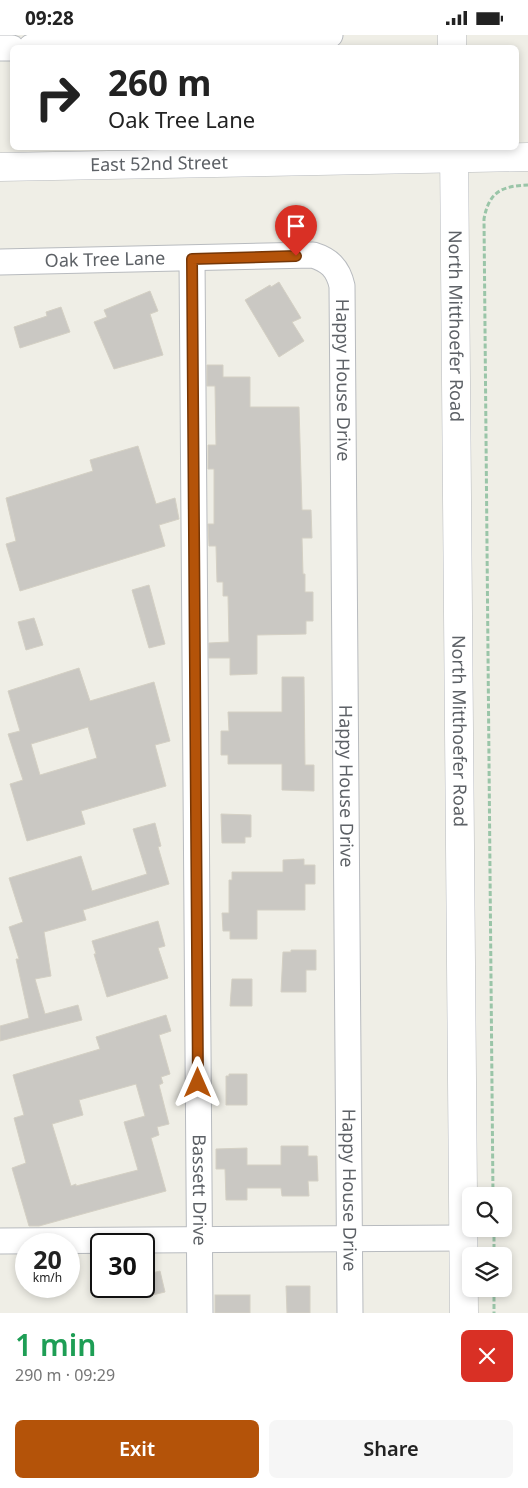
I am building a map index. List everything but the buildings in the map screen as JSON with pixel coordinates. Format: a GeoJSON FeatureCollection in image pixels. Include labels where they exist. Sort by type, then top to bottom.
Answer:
{"type":"FeatureCollection","features":[{"type":"Feature","properties":{"kind":"main road","name":"East 52nd Street"},"geometry":{"type":"LineString","coordinates":[[0,167],[454,153],[528,157]]}},
{"type":"Feature","properties":{"kind":"main road","name":"North Mitthoefer Road"},"geometry":{"type":"LineString","coordinates":[[454,153],[464,1313]]}},
{"type":"Feature","properties":{"kind":"street"},"geometry":{"type":"LineString","coordinates":[[81,45],[200,39],[319,41],[330,35]]}},
{"type":"Feature","properties":{"kind":"street","name":"Oak Tree Lane"},"geometry":{"type":"LineString","coordinates":[[0,262],[313,255],[329,262]]}},
{"type":"Feature","properties":{"kind":"street","name":"Bassett Drive"},"geometry":{"type":"LineString","coordinates":[[192,259],[200,1313]]}},
{"type":"Feature","properties":{"kind":"street","name":"Happy House Drive"},"geometry":{"type":"LineString","coordinates":[[329,262],[336,269],[342,286],[350,1313]]}},
{"type":"Feature","properties":{"kind":"street"},"geometry":{"type":"LineString","coordinates":[[0,1241],[463,1238]]}},
{"type":"Feature","properties":{"kind":"path"},"geometry":{"type":"LineString","coordinates":[[493,1187],[484,219],[486,205],[493,195],[505,188],[528,185]]}},
{"type":"Feature","properties":{"kind":"path"},"geometry":{"type":"LineString","coordinates":[[494,1297],[494,1313]]}},
{"type":"Feature","properties":{"kind":"route"},"geometry":{"type":"LineString","coordinates":[[198,1083],[192,259],[296,256]]}}]}
